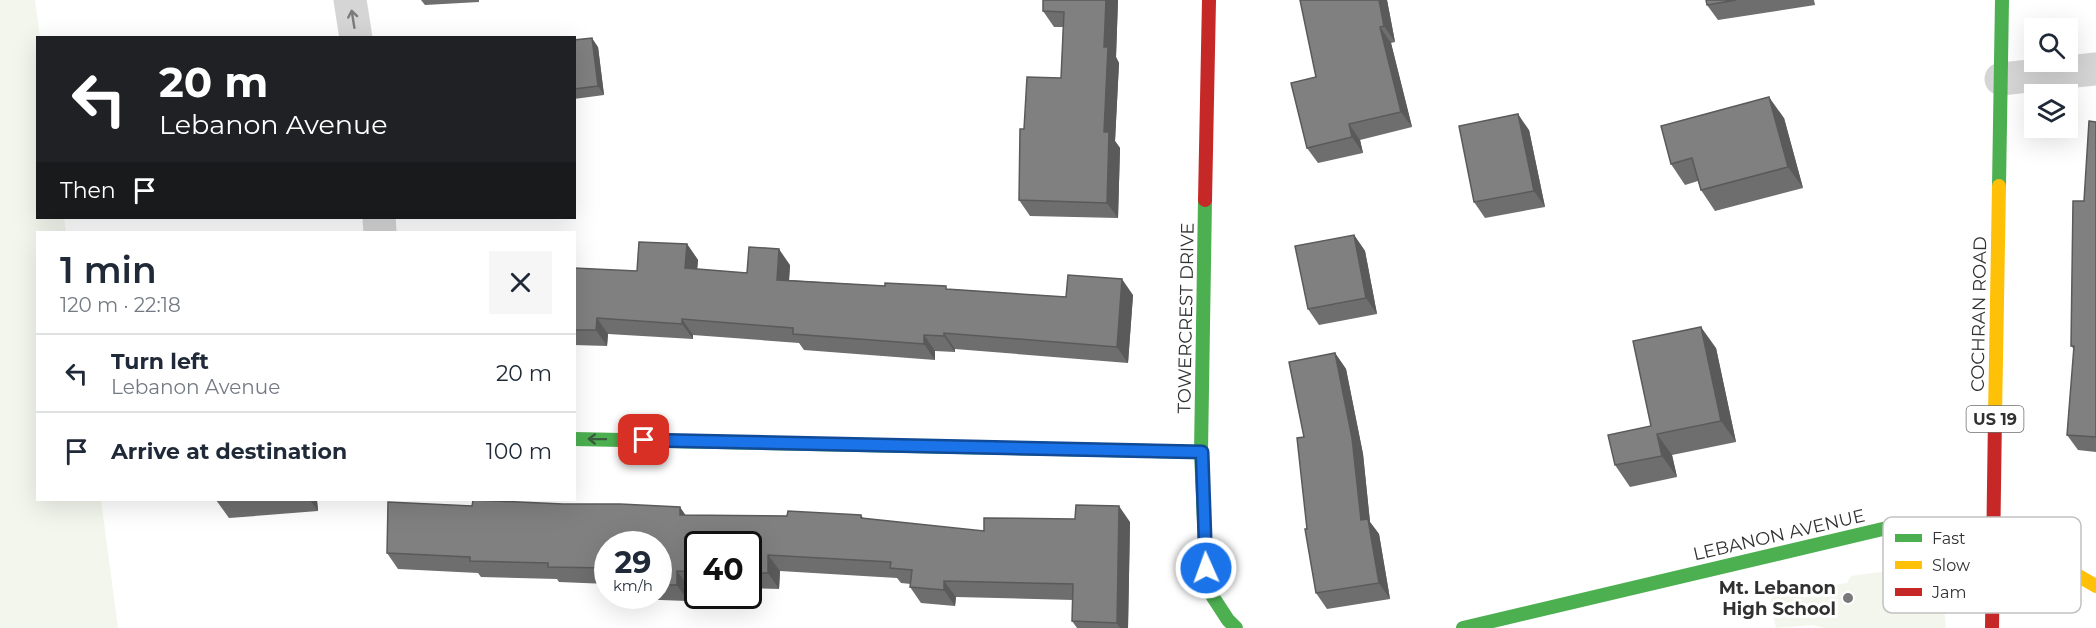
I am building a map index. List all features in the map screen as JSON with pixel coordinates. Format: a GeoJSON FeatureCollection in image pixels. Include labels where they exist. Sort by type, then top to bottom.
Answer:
{"type":"FeatureCollection","features":[{"type":"Feature","properties":{"kind":"street"},"geometry":{"type":"LineString","coordinates":[[350,0],[356,36]]}},
{"type":"Feature","properties":{"kind":"street","name":"TOWERCREST DRIVE"},"geometry":{"type":"LineString","coordinates":[[1209,0],[1202,452],[1206,568],[1213,597],[1236,628]]}},
{"type":"Feature","properties":{"kind":"street","name":"COCHRAN ROAD"},"geometry":{"type":"LineString","coordinates":[[1993,517],[2002,0]]}},
{"type":"Feature","properties":{"kind":"street"},"geometry":{"type":"LineString","coordinates":[[2001,79],[2096,69]]}},
{"type":"Feature","properties":{"kind":"street"},"geometry":{"type":"LineString","coordinates":[[576,439],[1202,452]]}},
{"type":"Feature","properties":{"kind":"street","name":"LEBANON AVENUE"},"geometry":{"type":"LineString","coordinates":[[1463,628],[1883,529]]}},
{"type":"Feature","properties":{"kind":"street","name":"LEBANON AVENUE"},"geometry":{"type":"LineString","coordinates":[[2081,577],[2096,586]]}},
{"type":"Feature","properties":{"kind":"street","name":"COCHRAN ROAD"},"geometry":{"type":"LineString","coordinates":[[1992,613],[1992,628]]}},
{"type":"Feature","properties":{"kind":"shaded area"},"geometry":{"type":"Polygon","coordinates":[[[0,0],[35,0],[40,36],[36,36],[36,219],[64,219],[66,231],[36,231],[36,501],[101,501],[118,628],[0,628],[0,0]]]}},
{"type":"Feature","properties":{"kind":"shaded area"},"geometry":{"type":"Polygon","coordinates":[[[1883,572],[1883,613],[1944,613],[1946,628],[1824,628],[1813,625],[1776,628],[1770,601],[1773,595],[1828,581],[1834,585],[1847,583],[1851,576],[1883,572]]]}},
{"type":"Feature","properties":{"kind":"building"},"geometry":{"type":"Polygon","coordinates":[[[1043,0],[1106,0],[1104,47],[1108,47],[1104,132],[1109,132],[1107,203],[1019,200],[1020,129],[1024,129],[1027,77],[1061,78],[1064,12],[1043,11],[1043,0]]]}},
{"type":"Feature","properties":{"kind":"building"},"geometry":{"type":"Polygon","coordinates":[[[1300,0],[1379,0],[1384,26],[1380,27],[1401,112],[1349,124],[1352,137],[1307,148],[1291,83],[1316,77],[1300,0]]]}},
{"type":"Feature","properties":{"kind":"building"},"geometry":{"type":"Polygon","coordinates":[[[1706,0],[1736,0],[1707,5],[1706,0]]]}},
{"type":"Feature","properties":{"kind":"building"},"geometry":{"type":"Polygon","coordinates":[[[592,38],[598,86],[576,89],[576,40],[592,38]]]}},
{"type":"Feature","properties":{"kind":"building"},"geometry":{"type":"Polygon","coordinates":[[[1769,97],[1788,167],[1701,190],[1692,158],[1671,164],[1661,126],[1769,97]]]}},
{"type":"Feature","properties":{"kind":"building"},"geometry":{"type":"Polygon","coordinates":[[[1518,114],[1534,191],[1474,202],[1459,126],[1518,114]]]}},
{"type":"Feature","properties":{"kind":"building"},"geometry":{"type":"Polygon","coordinates":[[[2089,121],[2096,122],[2096,437],[2067,435],[2074,346],[2071,346],[2073,201],[2084,201],[2089,121]]]}},
{"type":"Feature","properties":{"kind":"building"},"geometry":{"type":"Polygon","coordinates":[[[1354,235],[1366,298],[1308,309],[1295,246],[1354,235]]]}},
{"type":"Feature","properties":{"kind":"building"},"geometry":{"type":"Polygon","coordinates":[[[639,242],[687,244],[685,268],[747,273],[749,247],[779,249],[777,280],[885,286],[885,283],[946,286],[946,289],[1066,297],[1068,275],[1122,279],[1117,347],[944,333],[944,336],[924,335],[924,344],[793,334],[793,328],[682,319],[682,324],[597,318],[596,330],[576,330],[576,268],[637,271],[639,242]]]}},
{"type":"Feature","properties":{"kind":"building"},"geometry":{"type":"Polygon","coordinates":[[[1701,327],[1721,421],[1657,434],[1662,456],[1615,465],[1608,435],[1651,426],[1633,341],[1701,327]]]}},
{"type":"Feature","properties":{"kind":"building"},"geometry":{"type":"Polygon","coordinates":[[[1335,353],[1352,438],[1361,520],[1368,519],[1379,583],[1316,593],[1305,529],[1307,529],[1297,438],[1304,437],[1289,362],[1335,353]]]}},
{"type":"Feature","properties":{"kind":"building"},"geometry":{"type":"Polygon","coordinates":[[[473,501],[620,504],[680,507],[680,515],[787,516],[788,511],[861,515],[861,518],[984,531],[984,518],[1075,519],[1076,505],[1119,506],[1117,623],[1072,621],[1073,584],[944,581],[944,590],[910,587],[912,570],[890,568],[891,562],[768,555],[768,573],[762,573],[762,531],[684,531],[684,571],[677,571],[677,585],[672,585],[672,531],[594,531],[594,568],[548,567],[548,563],[470,561],[470,557],[387,553],[388,502],[472,506],[473,501]]]}},
{"type":"Feature","properties":{"kind":"traffic: fast"},"geometry":{"type":"LineString","coordinates":[[1999,186],[2002,0]]}},
{"type":"Feature","properties":{"kind":"traffic: fast"},"geometry":{"type":"LineString","coordinates":[[1205,200],[1201,452],[1206,568],[1213,597],[1236,628]]}},
{"type":"Feature","properties":{"kind":"traffic: fast"},"geometry":{"type":"LineString","coordinates":[[576,439],[1201,452]]}},
{"type":"Feature","properties":{"kind":"traffic: fast"},"geometry":{"type":"LineString","coordinates":[[1463,628],[1883,529]]}},
{"type":"Feature","properties":{"kind":"traffic: slow"},"geometry":{"type":"LineString","coordinates":[[1995,416],[1999,186]]}},
{"type":"Feature","properties":{"kind":"traffic: slow"},"geometry":{"type":"LineString","coordinates":[[2081,577],[2096,586]]}},
{"type":"Feature","properties":{"kind":"traffic: jam"},"geometry":{"type":"LineString","coordinates":[[1205,200],[1209,0]]}},
{"type":"Feature","properties":{"kind":"traffic: jam"},"geometry":{"type":"LineString","coordinates":[[1994,517],[1995,416]]}},
{"type":"Feature","properties":{"kind":"traffic: jam"},"geometry":{"type":"LineString","coordinates":[[1992,613],[1992,628]]}},
{"type":"Feature","properties":{"kind":"place","name":"Mt. Lebanon High School"},"geometry":{"type":"Point","coordinates":[1848,598]}},
{"type":"Feature","properties":{"kind":"route"},"geometry":{"type":"LineString","coordinates":[[644,440],[1202,452],[1206,568]]}}]}
